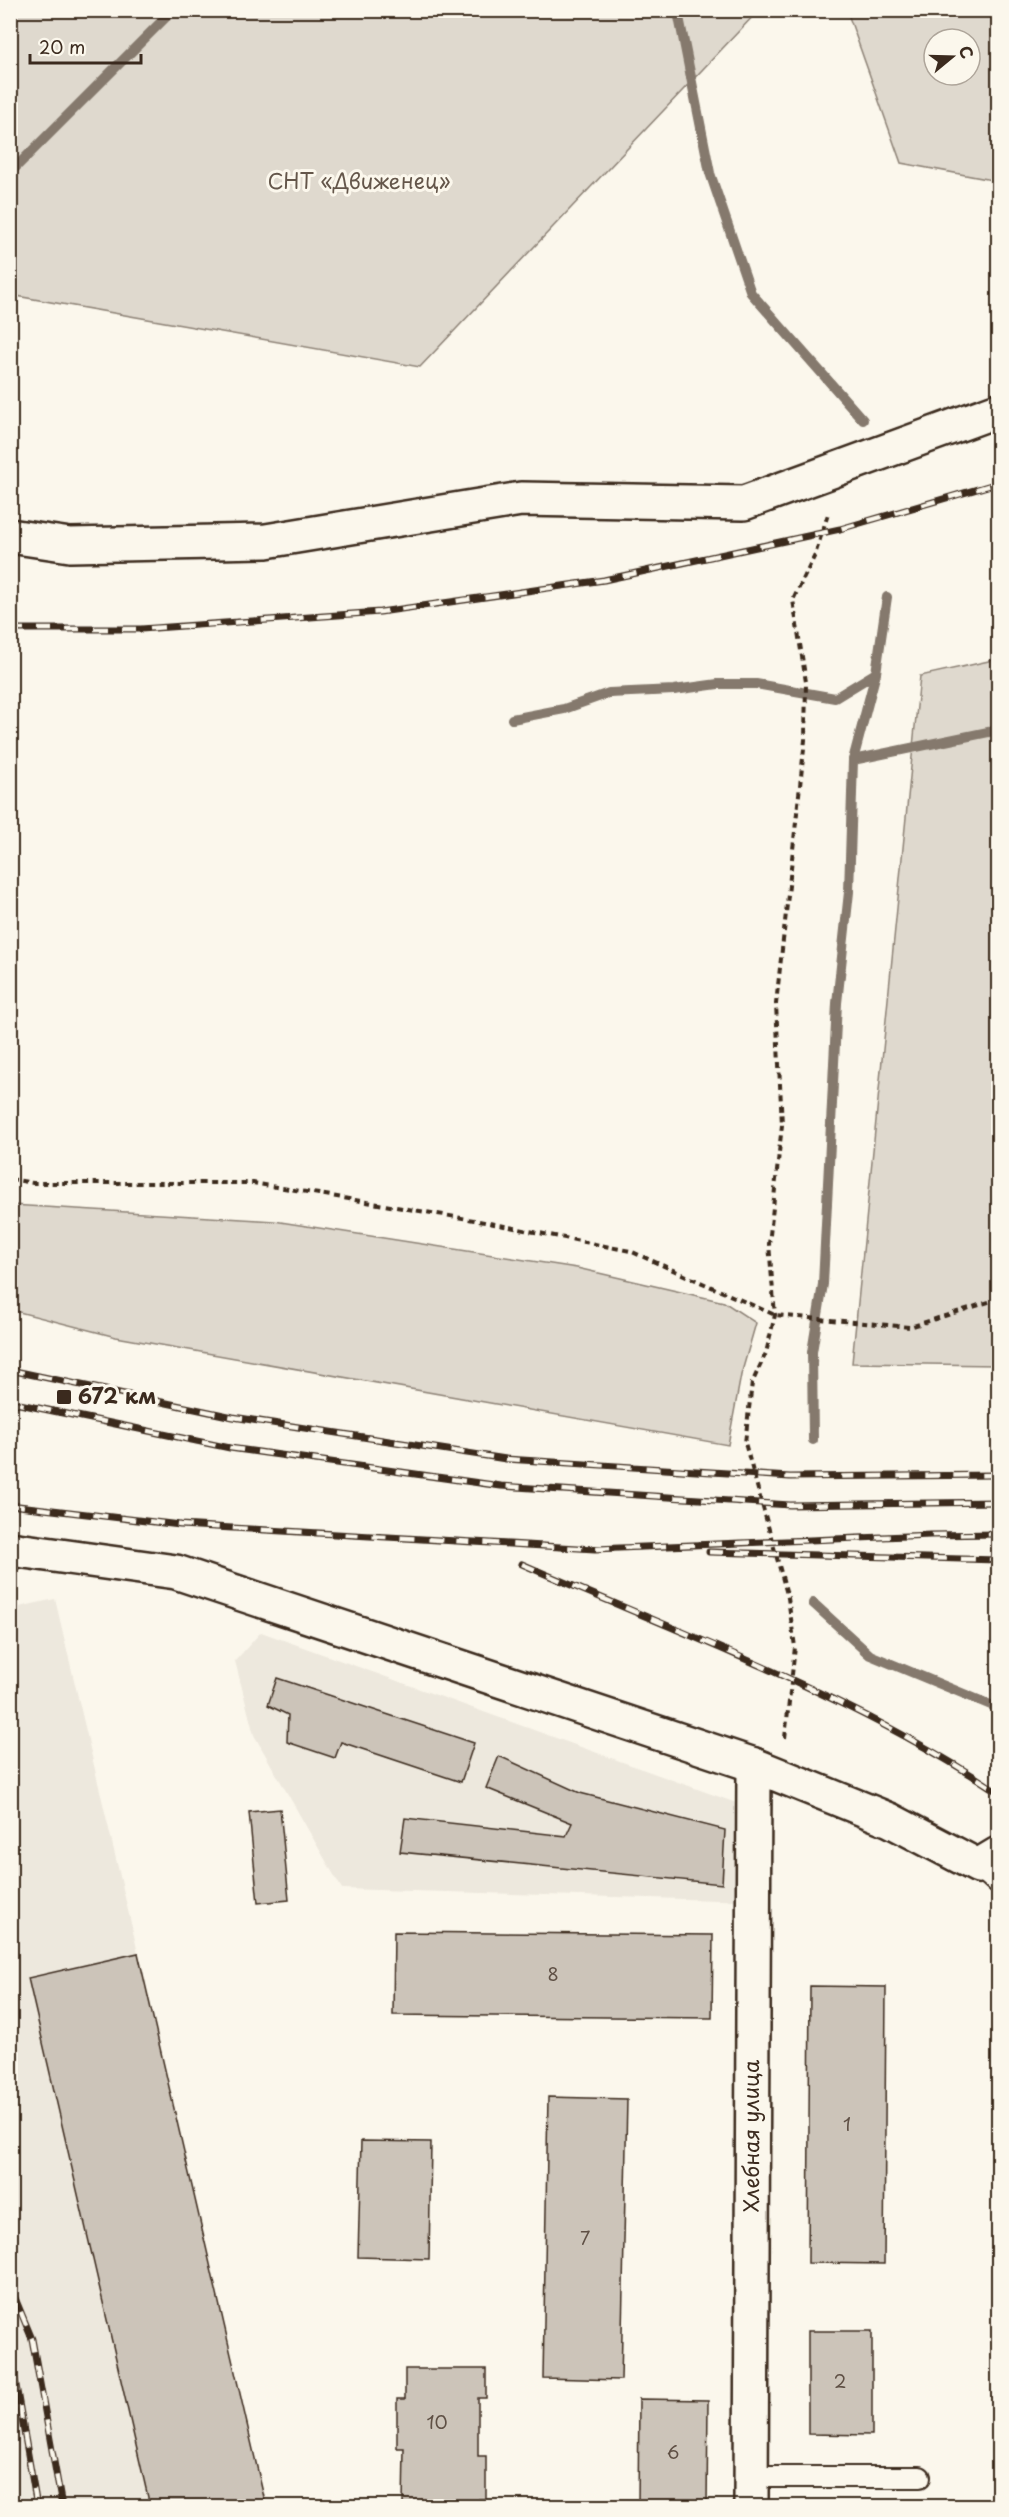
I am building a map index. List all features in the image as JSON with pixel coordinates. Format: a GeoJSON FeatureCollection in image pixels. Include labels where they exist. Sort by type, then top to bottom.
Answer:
{"type":"FeatureCollection","features":[{"type":"Feature","properties":{"kind":"street"},"geometry":{"type":"LineString","coordinates":[[10,536],[70,545],[266,541],[521,499],[744,503],[999,410]]}},
{"type":"Feature","properties":{"kind":"street"},"geometry":{"type":"LineString","coordinates":[[10,1549],[176,1572],[768,1771],[890,1820],[992,1868]]}},
{"type":"Feature","properties":{"kind":"street","name":"Хлебная улица"},"geometry":{"type":"LineString","coordinates":[[751,2492],[768,1771]]}},
{"type":"Feature","properties":{"kind":"lane"},"geometry":{"type":"LineString","coordinates":[[751,2492],[920,2477]]}},
{"type":"Feature","properties":{"kind":"path"},"geometry":{"type":"LineString","coordinates":[[768,1771],[795,1647],[788,1598],[745,1443],[752,1383],[766,1353],[775,1315],[769,1244],[782,1125],[776,1004],[806,740],[806,682],[793,600],[815,555],[827,514],[851,464]]}},
{"type":"Feature","properties":{"kind":"path"},"geometry":{"type":"LineString","coordinates":[[10,1179],[33,1183],[253,1183],[474,1220],[630,1251],[775,1315],[910,1327],[999,1299]]}},
{"type":"Feature","properties":{"kind":"shaded area"},"geometry":{"type":"Polygon","coordinates":[[[55,1599],[266,2506],[11,2506],[10,1609],[55,1599]]]}},
{"type":"Feature","properties":{"kind":"shaded area"},"geometry":{"type":"Polygon","coordinates":[[[261,1632],[753,1809],[753,1901],[342,1889],[254,1735],[235,1661],[261,1632]]]}},
{"type":"Feature","properties":{"kind":"green space","name":"СНТ «Движенец»"},"geometry":{"type":"Polygon","coordinates":[[[10,11],[758,11],[420,367],[11,295],[10,11]]]}},
{"type":"Feature","properties":{"kind":"green space"},"geometry":{"type":"Polygon","coordinates":[[[847,11],[998,11],[998,181],[901,163],[847,11]]]}},
{"type":"Feature","properties":{"kind":"green space"},"geometry":{"type":"Polygon","coordinates":[[[998,659],[998,1365],[852,1363],[920,676],[998,659]]]}},
{"type":"Feature","properties":{"kind":"green space"},"geometry":{"type":"Polygon","coordinates":[[[11,1205],[274,1221],[577,1268],[724,1302],[756,1323],[741,1375],[728,1445],[116,1337],[11,1310],[11,1205]]]}},
{"type":"Feature","properties":{"kind":"building"},"geometry":{"type":"Polygon","coordinates":[[[277,1678],[474,1743],[461,1782],[341,1742],[335,1758],[287,1742],[288,1715],[268,1705],[277,1678]]]}},
{"type":"Feature","properties":{"kind":"building"},"geometry":{"type":"Polygon","coordinates":[[[499,1756],[580,1793],[725,1830],[722,1884],[400,1852],[405,1818],[566,1836],[572,1823],[486,1788],[499,1756]]]}},
{"type":"Feature","properties":{"kind":"building"},"geometry":{"type":"Polygon","coordinates":[[[280,1809],[289,1900],[258,1903],[249,1812],[280,1809]]]}},
{"type":"Feature","properties":{"kind":"building"},"geometry":{"type":"Polygon","coordinates":[[[394,1932],[713,1935],[712,2018],[393,2015],[394,1932]]]}},
{"type":"Feature","properties":{"kind":"building"},"geometry":{"type":"Polygon","coordinates":[[[138,1953],[266,2506],[150,2506],[28,1978],[138,1953]]]}},
{"type":"Feature","properties":{"kind":"building"},"geometry":{"type":"Polygon","coordinates":[[[810,1986],[886,1987],[884,2264],[808,2263],[810,1986]]]}},
{"type":"Feature","properties":{"kind":"building"},"geometry":{"type":"Polygon","coordinates":[[[548,2097],[627,2099],[621,2380],[543,2378],[548,2097]]]}},
{"type":"Feature","properties":{"kind":"building"},"geometry":{"type":"Polygon","coordinates":[[[361,2141],[431,2142],[429,2259],[358,2257],[361,2141]]]}},
{"type":"Feature","properties":{"kind":"building"},"geometry":{"type":"Polygon","coordinates":[[[808,2331],[872,2331],[872,2435],[808,2434],[808,2331]]]}},
{"type":"Feature","properties":{"kind":"building"},"geometry":{"type":"Polygon","coordinates":[[[405,2369],[486,2369],[486,2398],[478,2398],[478,2456],[486,2456],[486,2499],[479,2499],[479,2506],[403,2506],[404,2448],[397,2448],[397,2399],[405,2399],[405,2369]]]}},
{"type":"Feature","properties":{"kind":"building"},"geometry":{"type":"Polygon","coordinates":[[[639,2399],[708,2400],[707,2506],[638,2506],[639,2399]]]}},
{"type":"Feature","properties":{"kind":"waterway"},"geometry":{"type":"LineString","coordinates":[[10,173],[173,10]]}},
{"type":"Feature","properties":{"kind":"waterway"},"geometry":{"type":"LineString","coordinates":[[683,10],[679,17],[710,173],[751,293],[863,420]]}},
{"type":"Feature","properties":{"kind":"waterway"},"geometry":{"type":"LineString","coordinates":[[813,1440],[812,1352],[823,1284],[837,1003],[849,892],[853,760],[876,673],[887,597]]}},
{"type":"Feature","properties":{"kind":"waterway"},"geometry":{"type":"LineString","coordinates":[[512,719],[564,709],[609,693],[674,690],[718,684],[756,684],[835,698],[876,673]]}},
{"type":"Feature","properties":{"kind":"waterway"},"geometry":{"type":"LineString","coordinates":[[853,760],[998,730]]}},
{"type":"Feature","properties":{"kind":"waterway"},"geometry":{"type":"LineString","coordinates":[[813,1603],[870,1655],[998,1708]]}},
{"type":"Feature","properties":{"kind":"railway"},"geometry":{"type":"LineString","coordinates":[[10,629],[141,629],[380,612],[604,580],[840,529],[998,483]]}},
{"type":"Feature","properties":{"kind":"railway"},"geometry":{"type":"LineString","coordinates":[[10,1370],[233,1417],[506,1459],[790,1477],[998,1475]]}},
{"type":"Feature","properties":{"kind":"railway"},"geometry":{"type":"LineString","coordinates":[[10,1402],[230,1448],[501,1486],[790,1505],[998,1502]]}},
{"type":"Feature","properties":{"kind":"railway"},"geometry":{"type":"LineString","coordinates":[[10,1505],[180,1525],[595,1549],[998,1534]]}},
{"type":"Feature","properties":{"kind":"railway"},"geometry":{"type":"LineString","coordinates":[[709,1552],[998,1560]]}},
{"type":"Feature","properties":{"kind":"railway"},"geometry":{"type":"LineString","coordinates":[[522,1564],[705,1641],[826,1696],[885,1725],[998,1792]]}},
{"type":"Feature","properties":{"kind":"railway"},"geometry":{"type":"LineString","coordinates":[[10,2286],[32,2339],[62,2506]]}},
{"type":"Feature","properties":{"kind":"railway"},"geometry":{"type":"LineString","coordinates":[[10,2351],[37,2506]]}},
{"type":"Feature","properties":{"kind":"place","name":"672 км"},"geometry":{"type":"Point","coordinates":[64,1397]}}]}
